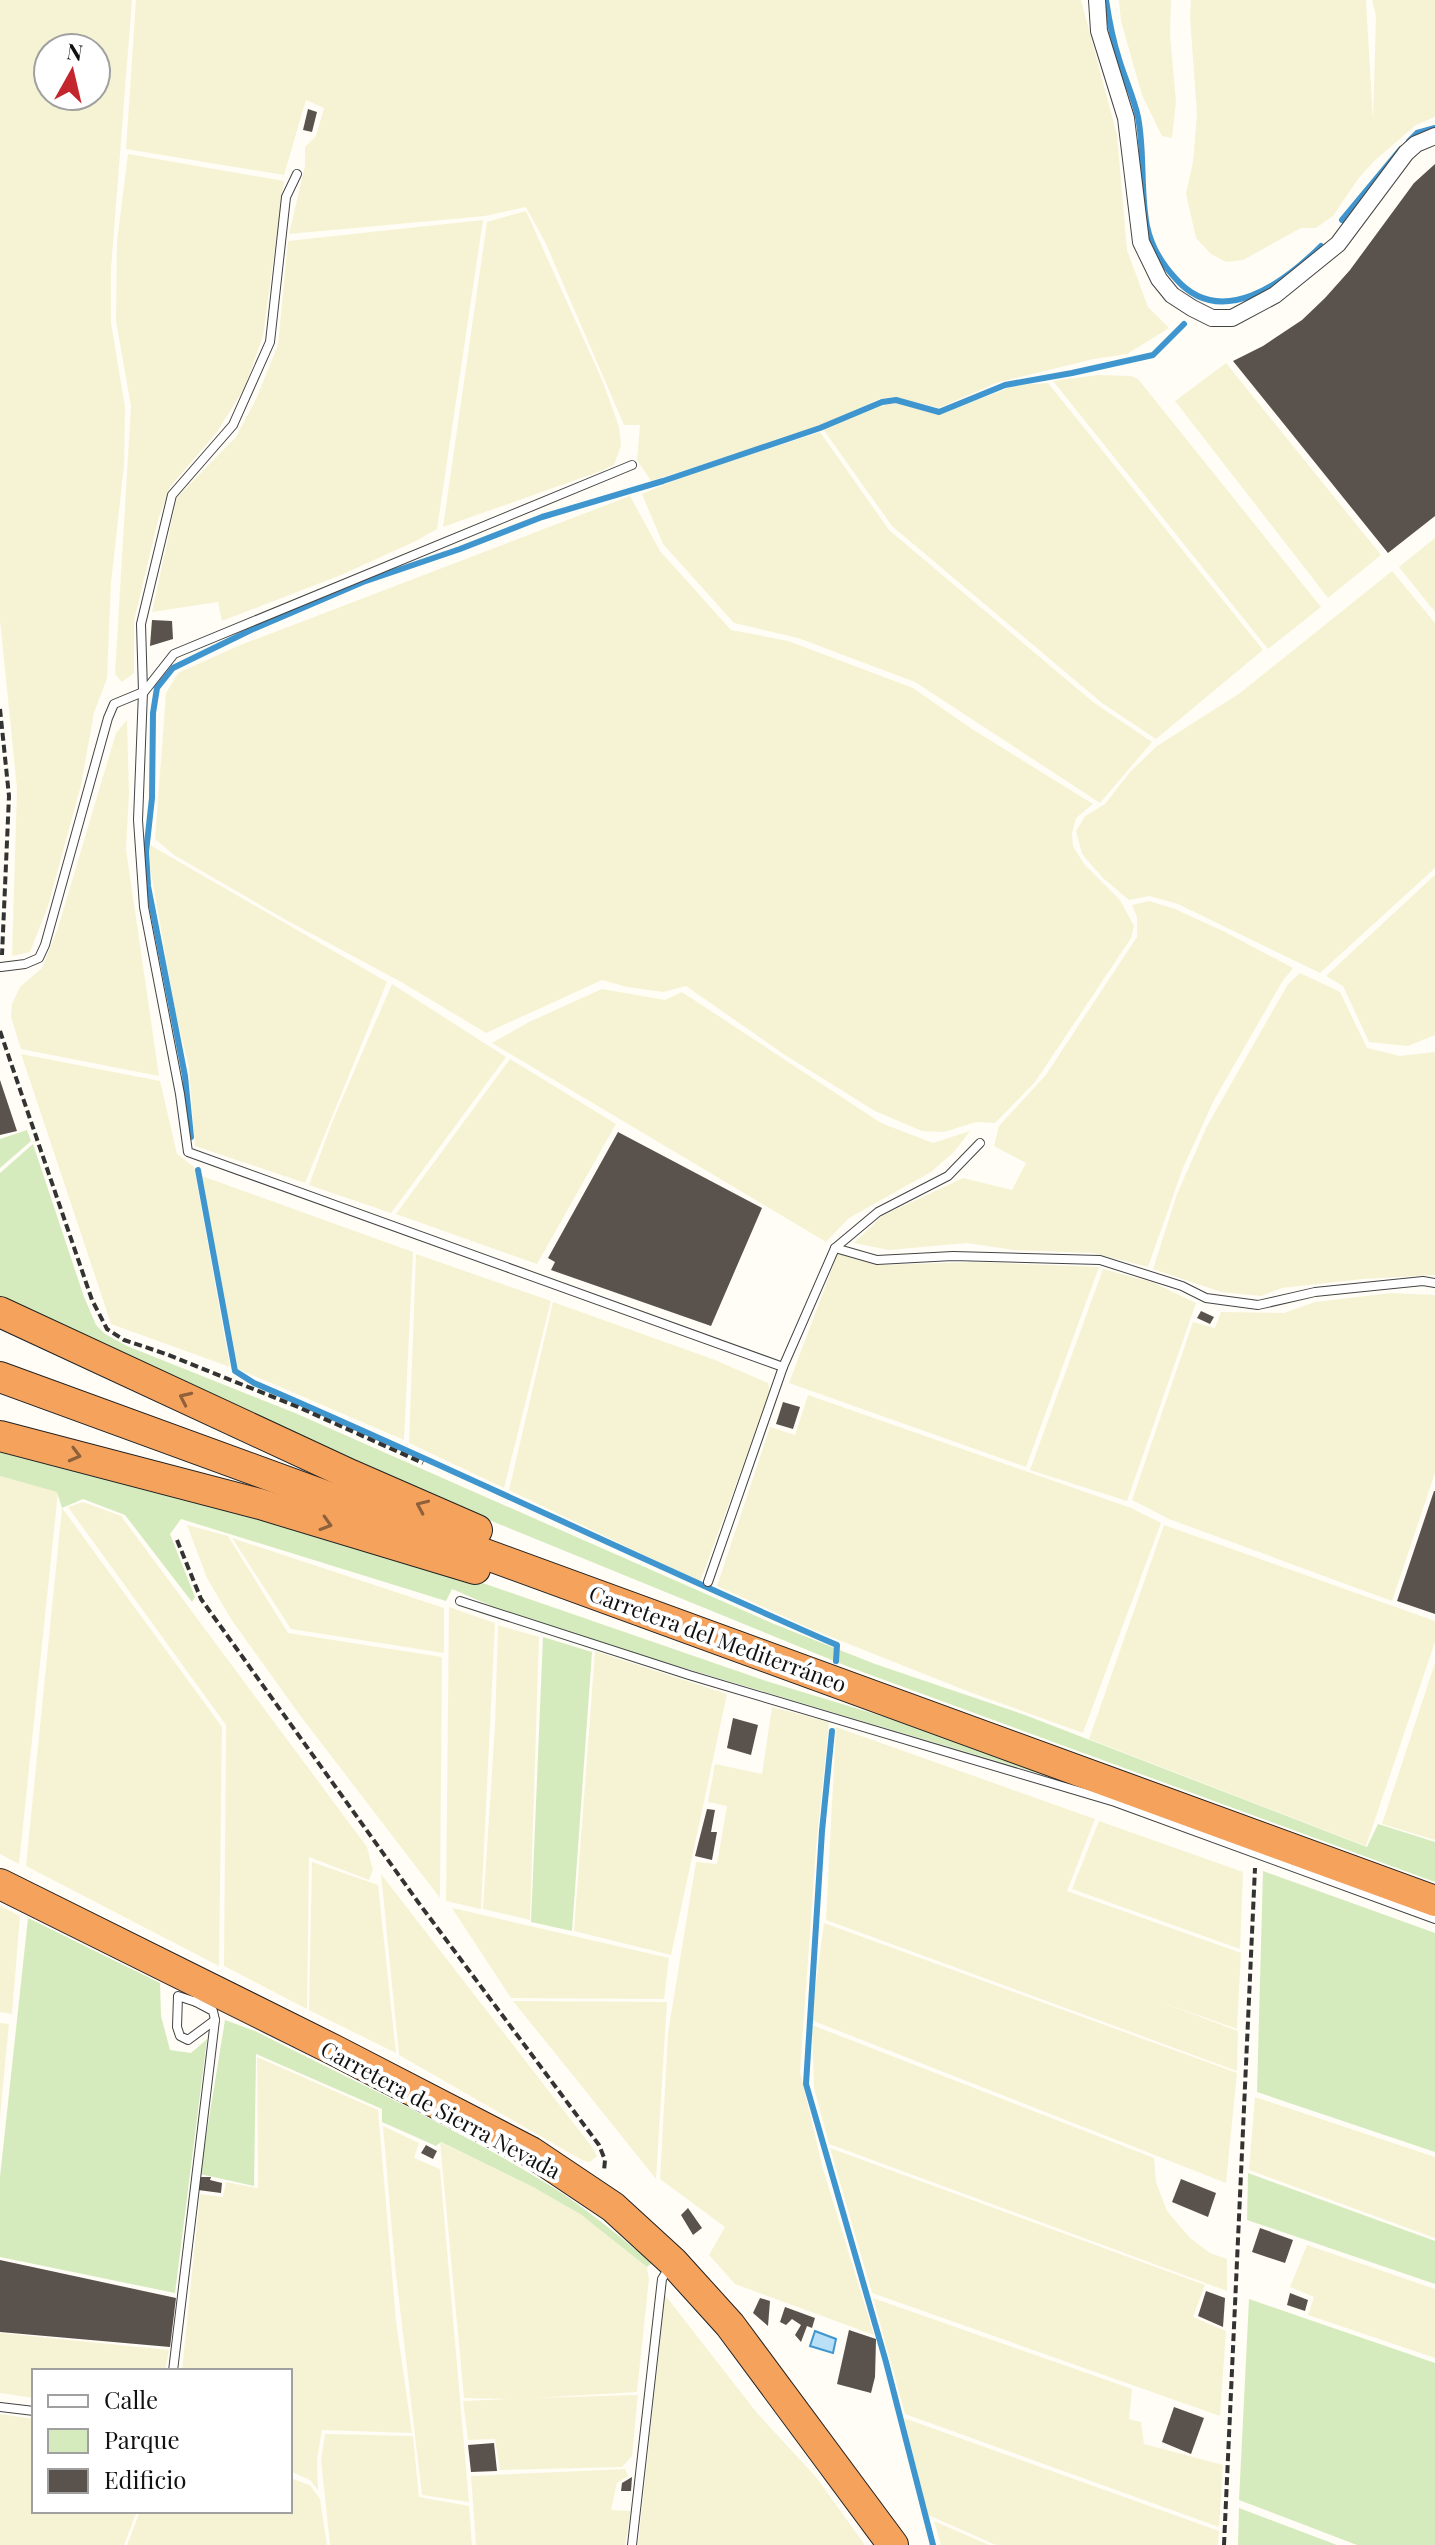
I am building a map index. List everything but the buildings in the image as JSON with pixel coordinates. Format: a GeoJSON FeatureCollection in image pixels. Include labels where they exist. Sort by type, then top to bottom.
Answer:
{"type":"FeatureCollection","features":[{"type":"Feature","properties":{"kind":"highway"},"geometry":{"type":"LineString","coordinates":[[0,1312],[351,1475],[489,1535],[646,1594],[723,1640]]}},
{"type":"Feature","properties":{"kind":"highway","name":"Carretera del Mediterráneo"},"geometry":{"type":"LineString","coordinates":[[0,1377],[1435,1901]]}},
{"type":"Feature","properties":{"kind":"highway"},"geometry":{"type":"LineString","coordinates":[[0,1436],[260,1504],[516,1581],[613,1600]]}},
{"type":"Feature","properties":{"kind":"highway","name":"Carretera de Sierra Nevada"},"geometry":{"type":"LineString","coordinates":[[0,1884],[199,1993],[531,2152],[613,2207],[673,2262],[730,2325],[893,2545]]}},
{"type":"Feature","properties":{"kind":"street"},"geometry":{"type":"LineString","coordinates":[[1097,0],[1099,31],[1126,118],[1141,242],[1159,279],[1172,295],[1212,318],[1232,318],[1275,295],[1338,244],[1406,153],[1416,144],[1435,136]]}},
{"type":"Feature","properties":{"kind":"lane"},"geometry":{"type":"LineString","coordinates":[[297,174],[286,197],[270,342],[233,425],[172,495],[141,624],[143,692],[138,820],[144,907],[188,1152],[783,1367]]}},
{"type":"Feature","properties":{"kind":"lane"},"geometry":{"type":"LineString","coordinates":[[1,967],[25,964],[39,958],[114,704],[143,692],[174,654],[632,465]]}},
{"type":"Feature","properties":{"kind":"lane"},"geometry":{"type":"LineString","coordinates":[[708,1582],[783,1367],[835,1248],[878,1212],[948,1176],[980,1143]]}},
{"type":"Feature","properties":{"kind":"lane"},"geometry":{"type":"LineString","coordinates":[[835,1248],[877,1260],[953,1256],[1100,1260],[1182,1286],[1206,1298],[1258,1305],[1315,1292],[1423,1281],[1435,1283]]}},
{"type":"Feature","properties":{"kind":"lane"},"geometry":{"type":"LineString","coordinates":[[460,1601],[689,1675],[1089,1793],[1435,1919]]}},
{"type":"Feature","properties":{"kind":"lane"},"geometry":{"type":"LineString","coordinates":[[173,2369],[215,2020],[213,2011],[199,1993],[178,1996],[177,2027],[180,2036],[188,2040],[215,2020]]}},
{"type":"Feature","properties":{"kind":"lane"},"geometry":{"type":"LineString","coordinates":[[632,2545],[662,2279],[673,2262]]}},
{"type":"Feature","properties":{"kind":"lane"},"geometry":{"type":"LineString","coordinates":[[0,2407],[32,2411]]}},
{"type":"Feature","properties":{"kind":"path"},"geometry":{"type":"LineString","coordinates":[[0,709],[9,796],[1,967]]}},
{"type":"Feature","properties":{"kind":"path"},"geometry":{"type":"LineString","coordinates":[[0,1031],[92,1300],[107,1329],[124,1340],[298,1407],[423,1463]]}},
{"type":"Feature","properties":{"kind":"path"},"geometry":{"type":"LineString","coordinates":[[177,1540],[201,1599],[427,1915],[599,2145],[605,2160],[598,2197]]}},
{"type":"Feature","properties":{"kind":"path"},"geometry":{"type":"LineString","coordinates":[[1224,2545],[1254,1869],[1258,1856]]}},
{"type":"Feature","properties":{"kind":"shaded area"},"geometry":{"type":"Polygon","coordinates":[[[0,0],[132,0],[111,269],[111,323],[125,407],[124,466],[111,583],[107,678],[94,713],[81,785],[48,906],[30,952],[12,956],[17,789],[0,620],[0,0]]]}},
{"type":"Feature","properties":{"kind":"shaded area"},"geometry":{"type":"Polygon","coordinates":[[[136,0],[1081,0],[1117,135],[1127,250],[1148,307],[1169,328],[1127,354],[996,383],[939,408],[894,397],[879,399],[817,427],[651,481],[637,460],[640,425],[624,425],[546,244],[526,207],[485,216],[289,234],[305,166],[305,147],[316,136],[324,108],[306,100],[284,175],[126,149],[136,0]]]}},
{"type":"Feature","properties":{"kind":"shaded area"},"geometry":{"type":"Polygon","coordinates":[[[1119,0],[1171,0],[1170,34],[1176,102],[1172,138],[1162,136],[1142,95],[1121,21],[1119,0]]]}},
{"type":"Feature","properties":{"kind":"shaded area"},"geometry":{"type":"Polygon","coordinates":[[[1191,0],[1366,0],[1373,120],[1376,16],[1372,0],[1435,0],[1435,117],[1416,125],[1374,161],[1333,216],[1316,228],[1301,228],[1243,260],[1226,262],[1211,254],[1196,238],[1186,194],[1193,162],[1197,114],[1191,0]]]}},
{"type":"Feature","properties":{"kind":"shaded area"},"geometry":{"type":"Polygon","coordinates":[[[128,154],[284,181],[263,336],[245,387],[217,432],[170,487],[158,520],[134,621],[134,673],[122,682],[115,674],[131,406],[116,321],[117,241],[128,154]]]}},
{"type":"Feature","properties":{"kind":"shaded area"},"geometry":{"type":"Polygon","coordinates":[[[526,211],[603,382],[619,427],[621,446],[614,465],[443,527],[487,222],[526,211]]]}},
{"type":"Feature","properties":{"kind":"shaded area"},"geometry":{"type":"Polygon","coordinates":[[[483,220],[437,529],[341,575],[222,621],[218,602],[152,612],[177,497],[236,437],[256,399],[278,345],[288,241],[483,220]]]}},
{"type":"Feature","properties":{"kind":"shaded area"},"geometry":{"type":"Polygon","coordinates":[[[1226,363],[1381,555],[1328,598],[1175,401],[1226,363]]]}},
{"type":"Feature","properties":{"kind":"shaded area"},"geometry":{"type":"Polygon","coordinates":[[[1098,375],[1138,379],[1321,607],[1268,649],[1053,381],[1098,375]]]}},
{"type":"Feature","properties":{"kind":"shaded area"},"geometry":{"type":"Polygon","coordinates":[[[1048,383],[1263,650],[1156,739],[1102,703],[892,526],[823,429],[876,405],[895,403],[938,415],[1016,385],[1048,383]]]}},
{"type":"Feature","properties":{"kind":"shaded area"},"geometry":{"type":"Polygon","coordinates":[[[820,432],[889,530],[1093,702],[1152,742],[1100,803],[915,682],[798,638],[734,623],[663,544],[642,494],[685,476],[820,432]]]}},
{"type":"Feature","properties":{"kind":"shaded area"},"geometry":{"type":"Polygon","coordinates":[[[630,496],[660,551],[731,630],[788,641],[913,688],[972,729],[1093,804],[1076,818],[1073,846],[1084,864],[1120,900],[1134,926],[1131,938],[1035,1082],[995,1123],[976,1122],[944,1132],[922,1131],[875,1111],[785,1055],[686,986],[663,992],[602,980],[486,1033],[174,855],[155,839],[166,693],[178,673],[238,646],[630,496]]]}},
{"type":"Feature","properties":{"kind":"shaded area"},"geometry":{"type":"Polygon","coordinates":[[[1435,538],[1435,612],[1399,567],[1435,538]]]}},
{"type":"Feature","properties":{"kind":"shaded area"},"geometry":{"type":"Polygon","coordinates":[[[1392,571],[1435,623],[1435,868],[1320,973],[1178,904],[1149,896],[1129,900],[1103,878],[1082,854],[1076,831],[1085,816],[1105,804],[1130,772],[1157,746],[1240,693],[1392,571]]]}},
{"type":"Feature","properties":{"kind":"shaded area"},"geometry":{"type":"Polygon","coordinates":[[[127,720],[129,793],[126,849],[159,1076],[21,1049],[11,1017],[12,1004],[20,987],[42,968],[58,928],[116,733],[127,720]]]}},
{"type":"Feature","properties":{"kind":"shaded area"},"geometry":{"type":"Polygon","coordinates":[[[150,845],[387,982],[305,1183],[195,1146],[189,1067],[176,1015],[150,867],[150,845]]]}},
{"type":"Feature","properties":{"kind":"shaded area"},"geometry":{"type":"Polygon","coordinates":[[[1435,875],[1435,1035],[1408,1046],[1369,1042],[1343,986],[1326,976],[1435,875]]]}},
{"type":"Feature","properties":{"kind":"shaded area"},"geometry":{"type":"Polygon","coordinates":[[[1149,901],[1175,909],[1225,932],[1293,968],[1214,1100],[1183,1168],[1148,1267],[1093,1253],[1014,1250],[967,1243],[889,1250],[854,1243],[882,1216],[963,1178],[1012,1190],[1026,1163],[994,1146],[999,1126],[1045,1076],[1137,937],[1137,917],[1132,905],[1149,901]]]}},
{"type":"Feature","properties":{"kind":"shaded area"},"geometry":{"type":"Polygon","coordinates":[[[1300,973],[1340,992],[1367,1048],[1400,1056],[1435,1052],[1435,1275],[1282,1288],[1261,1296],[1221,1292],[1153,1269],[1177,1194],[1207,1126],[1288,984],[1300,973]]]}},
{"type":"Feature","properties":{"kind":"shaded area"},"geometry":{"type":"Polygon","coordinates":[[[392,984],[506,1057],[391,1213],[309,1185],[333,1120],[392,984]]]}},
{"type":"Feature","properties":{"kind":"shaded area"},"geometry":{"type":"Polygon","coordinates":[[[602,989],[665,1000],[682,992],[881,1123],[933,1143],[970,1131],[954,1152],[931,1172],[849,1218],[826,1242],[492,1043],[529,1022],[602,989]]]}},
{"type":"Feature","properties":{"kind":"shaded area"},"geometry":{"type":"Polygon","coordinates":[[[21,1054],[160,1081],[177,1154],[194,1167],[230,1367],[111,1324],[21,1054]]]}},
{"type":"Feature","properties":{"kind":"shaded area"},"geometry":{"type":"Polygon","coordinates":[[[510,1059],[616,1124],[537,1264],[396,1214],[510,1059]]]}},
{"type":"Feature","properties":{"kind":"shaded area"},"geometry":{"type":"Polygon","coordinates":[[[202,1176],[413,1252],[404,1440],[238,1369],[202,1176]]]}},
{"type":"Feature","properties":{"kind":"shaded area"},"geometry":{"type":"Polygon","coordinates":[[[838,1253],[879,1265],[975,1262],[1099,1267],[1026,1467],[789,1383],[838,1253]]]}},
{"type":"Feature","properties":{"kind":"shaded area"},"geometry":{"type":"Polygon","coordinates":[[[416,1254],[551,1301],[504,1488],[409,1443],[416,1254]]]}},
{"type":"Feature","properties":{"kind":"shaded area"},"geometry":{"type":"Polygon","coordinates":[[[1103,1269],[1152,1282],[1196,1303],[1127,1501],[1030,1470],[1103,1269]]]}},
{"type":"Feature","properties":{"kind":"shaded area"},"geometry":{"type":"Polygon","coordinates":[[[1391,1293],[1435,1295],[1435,1473],[1392,1601],[1169,1519],[1132,1500],[1193,1322],[1215,1328],[1221,1312],[1284,1313],[1315,1302],[1391,1293]]]}},
{"type":"Feature","properties":{"kind":"shaded area"},"geometry":{"type":"Polygon","coordinates":[[[553,1302],[715,1360],[768,1383],[770,1392],[700,1582],[509,1490],[553,1302]]]}},
{"type":"Feature","properties":{"kind":"shaded area"},"geometry":{"type":"Polygon","coordinates":[[[808,1395],[1131,1508],[1161,1523],[1083,1733],[816,1631],[717,1586],[770,1427],[795,1435],[808,1395]]]}},
{"type":"Feature","properties":{"kind":"shaded area"},"geometry":{"type":"Polygon","coordinates":[[[0,1476],[58,1492],[19,1864],[0,1854],[0,1476]]]}},
{"type":"Feature","properties":{"kind":"shaded area"},"geometry":{"type":"Polygon","coordinates":[[[83,1502],[121,1516],[367,1847],[373,1870],[369,1880],[309,1857],[307,2009],[224,1966],[226,1725],[68,1507],[83,1502]]]}},
{"type":"Feature","properties":{"kind":"shaded area"},"geometry":{"type":"Polygon","coordinates":[[[62,1508],[222,1727],[219,1966],[26,1866],[62,1508]]]}},
{"type":"Feature","properties":{"kind":"shaded area"},"geometry":{"type":"Polygon","coordinates":[[[187,1525],[228,1536],[288,1633],[442,1657],[440,1898],[299,1714],[231,1619],[207,1578],[187,1525]]]}},
{"type":"Feature","properties":{"kind":"shaded area"},"geometry":{"type":"Polygon","coordinates":[[[1164,1525],[1435,1621],[1435,1642],[1366,1846],[1089,1739],[1164,1525]]]}},
{"type":"Feature","properties":{"kind":"shaded area"},"geometry":{"type":"Polygon","coordinates":[[[232,1538],[444,1608],[444,1653],[291,1629],[232,1538]]]}},
{"type":"Feature","properties":{"kind":"shaded area"},"geometry":{"type":"Polygon","coordinates":[[[449,1607],[495,1623],[481,1909],[446,1901],[449,1607]]]}},
{"type":"Feature","properties":{"kind":"shaded area"},"geometry":{"type":"Polygon","coordinates":[[[498,1625],[539,1637],[530,1920],[483,1909],[498,1625]]]}},
{"type":"Feature","properties":{"kind":"shaded area"},"geometry":{"type":"Polygon","coordinates":[[[595,1651],[727,1694],[671,1955],[574,1931],[595,1651]]]}},
{"type":"Feature","properties":{"kind":"shaded area"},"geometry":{"type":"Polygon","coordinates":[[[1435,1663],[1435,1840],[1382,1824],[1435,1663]]]}},
{"type":"Feature","properties":{"kind":"shaded area"},"geometry":{"type":"Polygon","coordinates":[[[772,1707],[829,1722],[816,1848],[800,2072],[823,2169],[874,2335],[735,2284],[709,2255],[725,2227],[660,2179],[668,2033],[696,1862],[717,1864],[727,1806],[708,1802],[715,1764],[762,1774],[772,1707]]]}},
{"type":"Feature","properties":{"kind":"shaded area"},"geometry":{"type":"Polygon","coordinates":[[[836,1727],[1095,1819],[1067,1891],[1241,1953],[1237,2029],[1158,2001],[1238,2031],[1237,2071],[826,1920],[836,1727]]]}},
{"type":"Feature","properties":{"kind":"shaded area"},"geometry":{"type":"Polygon","coordinates":[[[1099,1821],[1243,1872],[1240,1949],[1072,1889],[1099,1821]]]}},
{"type":"Feature","properties":{"kind":"shaded area"},"geometry":{"type":"Polygon","coordinates":[[[312,1862],[378,1885],[396,2053],[309,2010],[312,1862]]]}},
{"type":"Feature","properties":{"kind":"shaded area"},"geometry":{"type":"Polygon","coordinates":[[[381,1874],[592,2147],[597,2156],[590,2162],[399,2055],[381,1874]]]}},
{"type":"Feature","properties":{"kind":"shaded area"},"geometry":{"type":"Polygon","coordinates":[[[0,1906],[20,1916],[12,2014],[0,2012],[0,1906]]]}},
{"type":"Feature","properties":{"kind":"shaded area"},"geometry":{"type":"Polygon","coordinates":[[[452,1908],[669,1958],[664,1999],[511,1998],[452,1908]]]}},
{"type":"Feature","properties":{"kind":"shaded area"},"geometry":{"type":"Polygon","coordinates":[[[824,1923],[1237,2073],[1226,2183],[811,2020],[824,1923]]]}},
{"type":"Feature","properties":{"kind":"shaded area"},"geometry":{"type":"Polygon","coordinates":[[[513,2001],[667,2002],[656,2179],[576,2079],[513,2001]]]}},
{"type":"Feature","properties":{"kind":"shaded area"},"geometry":{"type":"Polygon","coordinates":[[[0,2023],[9,2024],[0,2117],[0,2023]]]}},
{"type":"Feature","properties":{"kind":"shaded area"},"geometry":{"type":"Polygon","coordinates":[[[812,2025],[1154,2158],[1156,2182],[1167,2211],[1190,2238],[1210,2253],[1227,2259],[1227,2291],[829,2144],[814,2088],[812,2025]]]}},
{"type":"Feature","properties":{"kind":"shaded area"},"geometry":{"type":"Polygon","coordinates":[[[257,2057],[378,2110],[396,2321],[412,2433],[322,2430],[317,2460],[318,2490],[310,2480],[292,2472],[292,2369],[182,2369],[200,2194],[223,2197],[226,2182],[258,2188],[257,2057]]]}},
{"type":"Feature","properties":{"kind":"shaded area"},"geometry":{"type":"Polygon","coordinates":[[[1255,2097],[1435,2157],[1435,2238],[1249,2170],[1255,2097]]]}},
{"type":"Feature","properties":{"kind":"shaded area"},"geometry":{"type":"Polygon","coordinates":[[[383,2126],[419,2143],[414,2158],[440,2169],[469,2502],[422,2495],[395,2266],[383,2126]]]}},
{"type":"Feature","properties":{"kind":"shaded area"},"geometry":{"type":"Polygon","coordinates":[[[440,2142],[533,2187],[580,2214],[647,2267],[649,2279],[637,2392],[534,2398],[638,2395],[632,2456],[622,2467],[500,2470],[495,2439],[468,2440],[463,2401],[508,2399],[464,2398],[440,2142]]]}},
{"type":"Feature","properties":{"kind":"shaded area"},"geometry":{"type":"Polygon","coordinates":[[[830,2148],[1205,2285],[1193,2317],[1226,2331],[1220,2416],[872,2293],[830,2148]]]}},
{"type":"Feature","properties":{"kind":"shaded area"},"geometry":{"type":"Polygon","coordinates":[[[1307,2245],[1435,2289],[1435,2358],[1308,2315],[1314,2297],[1290,2287],[1307,2245]]]}},
{"type":"Feature","properties":{"kind":"shaded area"},"geometry":{"type":"Polygon","coordinates":[[[665,2295],[757,2413],[816,2477],[865,2545],[638,2545],[665,2295]]]}},
{"type":"Feature","properties":{"kind":"shaded area"},"geometry":{"type":"Polygon","coordinates":[[[873,2298],[1132,2389],[1129,2419],[1141,2422],[1144,2444],[1223,2465],[1219,2527],[905,2414],[873,2298]]]}},
{"type":"Feature","properties":{"kind":"shaded area"},"geometry":{"type":"Polygon","coordinates":[[[0,2333],[169,2350],[165,2369],[32,2369],[32,2398],[0,2393],[0,2333]]]}},
{"type":"Feature","properties":{"kind":"shaded area"},"geometry":{"type":"Polygon","coordinates":[[[0,2414],[32,2419],[32,2513],[136,2513],[124,2545],[0,2545],[0,2414]]]}},
{"type":"Feature","properties":{"kind":"shaded area"},"geometry":{"type":"Polygon","coordinates":[[[904,2418],[1219,2531],[1218,2545],[996,2545],[928,2515],[904,2418]]]}},
{"type":"Feature","properties":{"kind":"shaded area"},"geometry":{"type":"Polygon","coordinates":[[[325,2434],[413,2436],[419,2497],[469,2506],[472,2545],[330,2545],[321,2460],[325,2434]]]}},
{"type":"Feature","properties":{"kind":"shaded area"},"geometry":{"type":"Polygon","coordinates":[[[625,2469],[628,2476],[617,2483],[611,2510],[631,2511],[625,2545],[476,2545],[471,2476],[625,2469]]]}},
{"type":"Feature","properties":{"kind":"shaded area"},"geometry":{"type":"Polygon","coordinates":[[[292,2479],[310,2485],[320,2499],[327,2545],[127,2545],[139,2513],[292,2513],[292,2479]]]}},
{"type":"Feature","properties":{"kind":"shaded area"},"geometry":{"type":"Polygon","coordinates":[[[934,2521],[989,2545],[941,2545],[934,2521]]]}},
{"type":"Feature","properties":{"kind":"green space"},"geometry":{"type":"Polygon","coordinates":[[[27,1130],[31,1141],[0,1168],[0,1139],[27,1130]]]}},
{"type":"Feature","properties":{"kind":"green space"},"geometry":{"type":"Polygon","coordinates":[[[33,1144],[96,1325],[105,1334],[127,1346],[295,1413],[774,1624],[875,1664],[1025,1715],[1367,1847],[1378,1824],[1435,1842],[1435,1882],[849,1667],[423,1493],[0,1304],[0,1173],[33,1144]]]}},
{"type":"Feature","properties":{"kind":"green space"},"geometry":{"type":"Polygon","coordinates":[[[0,1448],[428,1564],[766,1681],[885,1717],[1071,1783],[600,1643],[496,1608],[452,1589],[446,1601],[181,1519],[170,1534],[195,1597],[192,1602],[125,1515],[83,1499],[62,1508],[57,1492],[0,1476],[0,1448]]]}},
{"type":"Feature","properties":{"kind":"green space"},"geometry":{"type":"Polygon","coordinates":[[[543,1637],[592,1652],[572,1931],[531,1922],[543,1637]]]}},
{"type":"Feature","properties":{"kind":"green space"},"geometry":{"type":"Polygon","coordinates":[[[1263,1871],[1435,1933],[1435,2152],[1257,2092],[1263,1871]]]}},
{"type":"Feature","properties":{"kind":"green space"},"geometry":{"type":"Polygon","coordinates":[[[28,1918],[160,1983],[161,2016],[170,2050],[191,2053],[207,2039],[175,2293],[0,2257],[0,2177],[28,1918]]]}},
{"type":"Feature","properties":{"kind":"green space"},"geometry":{"type":"Polygon","coordinates":[[[225,2020],[255,2031],[366,2086],[513,2164],[576,2203],[652,2263],[647,2267],[580,2214],[533,2187],[441,2142],[436,2146],[382,2122],[382,2109],[256,2054],[254,2186],[200,2174],[225,2020]]]}},
{"type":"Feature","properties":{"kind":"green space"},"geometry":{"type":"Polygon","coordinates":[[[1248,2173],[1435,2241],[1435,2284],[1247,2220],[1248,2173]]]}},
{"type":"Feature","properties":{"kind":"green space"},"geometry":{"type":"Polygon","coordinates":[[[1249,2299],[1435,2363],[1435,2545],[1357,2545],[1239,2500],[1249,2299]]]}},
{"type":"Feature","properties":{"kind":"green space"},"geometry":{"type":"Polygon","coordinates":[[[1239,2508],[1337,2545],[1238,2545],[1239,2508]]]}},
{"type":"Feature","properties":{"kind":"water"},"geometry":{"type":"Polygon","coordinates":[[[815,2331],[836,2339],[833,2353],[810,2346],[815,2331]]]}},
{"type":"Feature","properties":{"kind":"waterway"},"geometry":{"type":"LineString","coordinates":[[1106,0],[1115,45],[1138,117],[1147,226],[1155,248],[1171,274],[1194,294],[1212,301],[1232,301],[1252,296],[1271,286],[1321,246]]}},
{"type":"Feature","properties":{"kind":"waterway"},"geometry":{"type":"LineString","coordinates":[[1409,141],[1417,133],[1435,128]]}},
{"type":"Feature","properties":{"kind":"waterway"},"geometry":{"type":"LineString","coordinates":[[1342,220],[1401,149]]}},
{"type":"Feature","properties":{"kind":"waterway"},"geometry":{"type":"LineString","coordinates":[[191,1137],[185,1076],[148,886],[146,852],[152,798],[153,713],[157,688],[173,668],[251,630],[363,582],[542,517],[663,481],[820,428],[882,402],[896,400],[939,412],[1005,385],[1153,355],[1184,324]]}},
{"type":"Feature","properties":{"kind":"waterway"},"geometry":{"type":"LineString","coordinates":[[198,1170],[235,1371],[254,1383],[837,1645],[836,1661]]}},
{"type":"Feature","properties":{"kind":"waterway"},"geometry":{"type":"LineString","coordinates":[[832,1731],[822,1831],[806,2084],[886,2362],[933,2545]]}}]}
